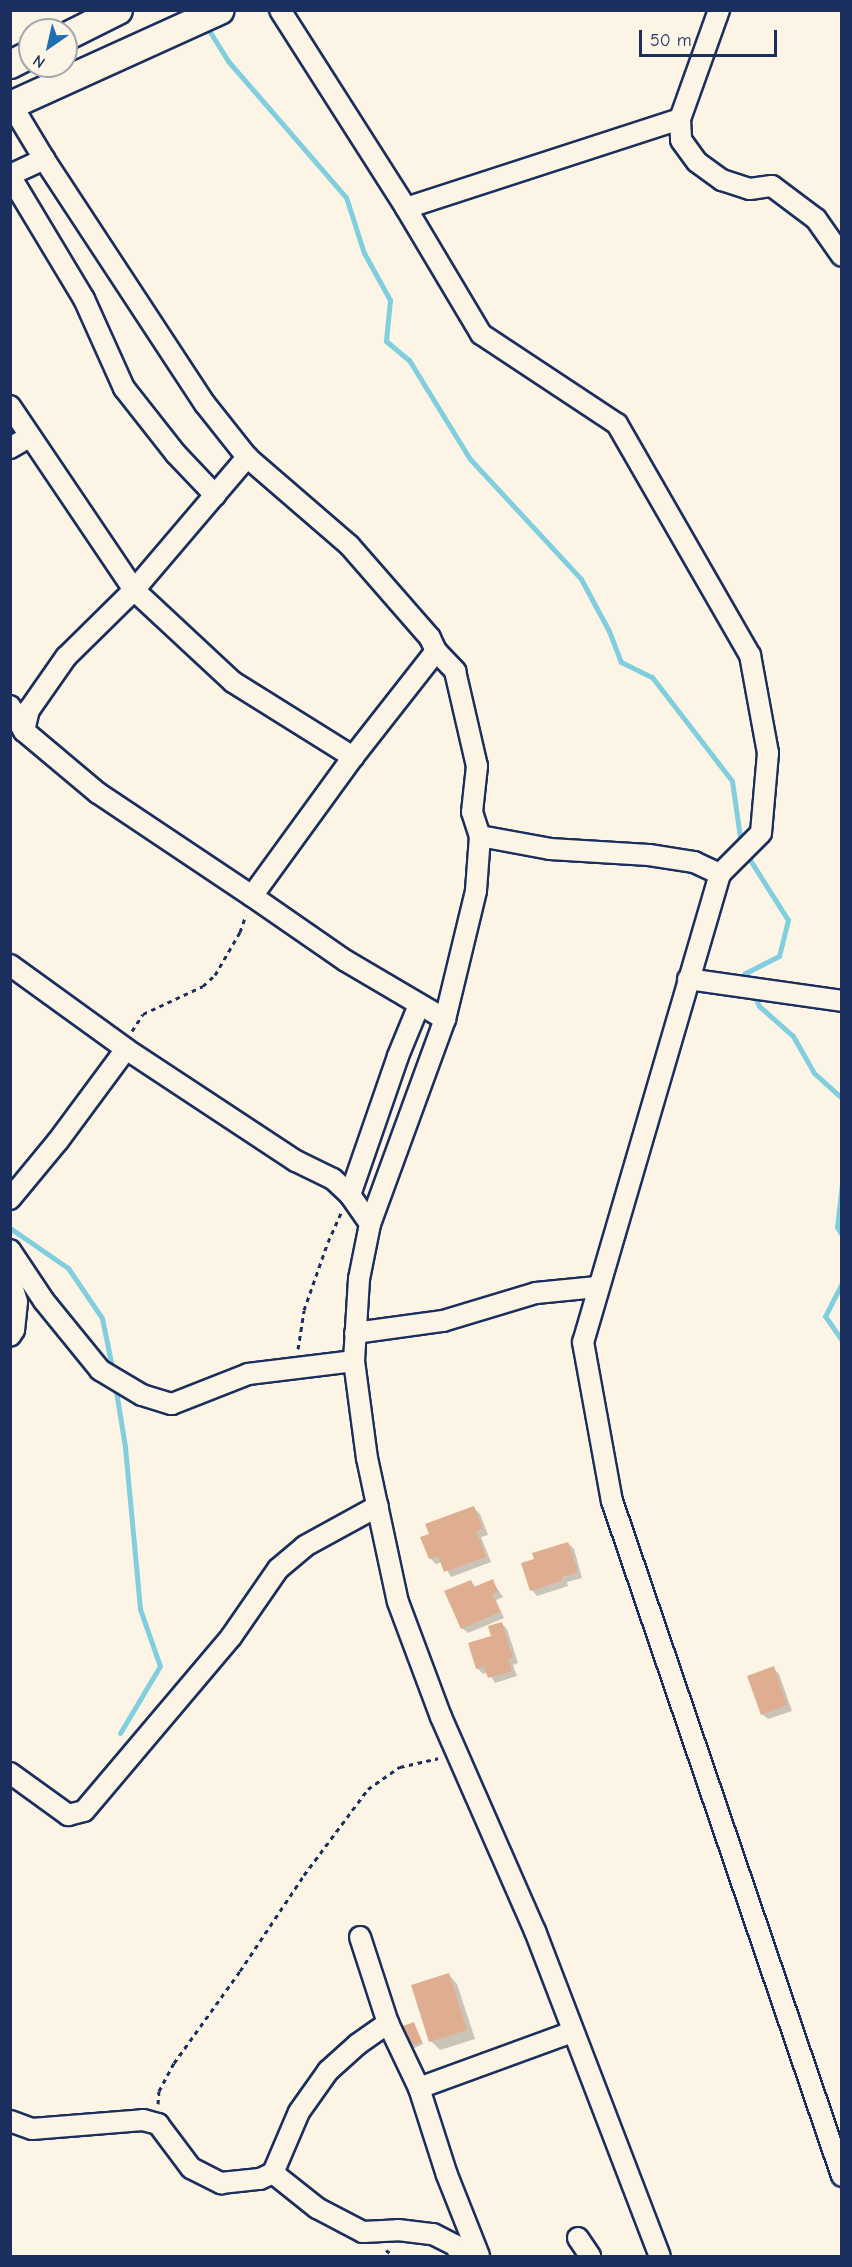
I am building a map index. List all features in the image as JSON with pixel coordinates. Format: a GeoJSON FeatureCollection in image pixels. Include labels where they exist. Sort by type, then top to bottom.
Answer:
{"type":"FeatureCollection","features":[{"type":"Feature","properties":{"kind":"main road"},"geometry":{"type":"LineString","coordinates":[[78,30],[118,10]]}},
{"type":"Feature","properties":{"kind":"main road"},"geometry":{"type":"LineString","coordinates":[[11,104],[219,10]]}},
{"type":"Feature","properties":{"kind":"street"},"geometry":{"type":"LineString","coordinates":[[280,10],[406,208],[481,334],[617,424],[750,655],[768,753],[760,833],[720,874],[597,1287],[583,1342],[612,1501],[842,2176]]}},
{"type":"Feature","properties":{"kind":"street"},"geometry":{"type":"LineString","coordinates":[[720,10],[680,119],[681,140],[697,162],[722,180],[750,189],[772,186],[816,219],[842,256]]}},
{"type":"Feature","properties":{"kind":"street"},"geometry":{"type":"LineString","coordinates":[[11,104],[44,159],[205,404],[247,457],[349,545],[430,638],[436,651],[455,671],[477,766],[472,812],[480,836],[476,891],[445,1019],[370,1224],[359,1280],[354,1361],[367,1458],[398,1602],[457,1753],[535,1931],[660,2256]]}},
{"type":"Feature","properties":{"kind":"street"},"geometry":{"type":"LineString","coordinates":[[406,208],[680,119]]}},
{"type":"Feature","properties":{"kind":"street"},"geometry":{"type":"LineString","coordinates":[[44,159],[10,175],[84,299],[124,388],[176,454],[215,495]]}},
{"type":"Feature","properties":{"kind":"street"},"geometry":{"type":"LineString","coordinates":[[10,406],[134,590],[233,682],[353,757]]}},
{"type":"Feature","properties":{"kind":"street"},"geometry":{"type":"LineString","coordinates":[[10,448],[29,436]]}},
{"type":"Feature","properties":{"kind":"street"},"geometry":{"type":"LineString","coordinates":[[24,731],[29,710],[66,657],[134,590],[247,457]]}},
{"type":"Feature","properties":{"kind":"street"},"geometry":{"type":"LineString","coordinates":[[252,896],[353,757],[436,651]]}},
{"type":"Feature","properties":{"kind":"street"},"geometry":{"type":"LineString","coordinates":[[10,706],[24,731],[98,792],[346,961],[445,1019]]}},
{"type":"Feature","properties":{"kind":"street"},"geometry":{"type":"LineString","coordinates":[[480,836],[550,849],[648,855],[694,862],[720,874]]}},
{"type":"Feature","properties":{"kind":"street"},"geometry":{"type":"LineString","coordinates":[[10,965],[126,1048],[296,1161],[333,1179],[350,1195],[370,1224]]}},
{"type":"Feature","properties":{"kind":"street"},"geometry":{"type":"LineString","coordinates":[[688,979],[842,1001]]}},
{"type":"Feature","properties":{"kind":"street"},"geometry":{"type":"LineString","coordinates":[[350,1195],[398,1056],[419,1005]]}},
{"type":"Feature","properties":{"kind":"street"},"geometry":{"type":"LineString","coordinates":[[10,1199],[58,1141],[126,1048]]}},
{"type":"Feature","properties":{"kind":"street"},"geometry":{"type":"LineString","coordinates":[[10,1250],[44,1301],[100,1370],[142,1395],[172,1404],[248,1374],[354,1361]]}},
{"type":"Feature","properties":{"kind":"street"},"geometry":{"type":"LineString","coordinates":[[10,1279],[17,1302],[14,1330],[10,1336]]}},
{"type":"Feature","properties":{"kind":"street"},"geometry":{"type":"LineString","coordinates":[[355,1333],[443,1321],[536,1293],[597,1287]]}},
{"type":"Feature","properties":{"kind":"street"},"geometry":{"type":"LineString","coordinates":[[10,1773],[68,1815],[84,1811],[231,1637],[278,1569],[305,1546],[378,1506]]}},
{"type":"Feature","properties":{"kind":"street"},"geometry":{"type":"LineString","coordinates":[[360,1937],[387,2023],[419,2088],[447,2175],[479,2256]]}},
{"type":"Feature","properties":{"kind":"street"},"geometry":{"type":"LineString","coordinates":[[10,2121],[32,2128],[143,2120],[158,2124],[191,2168],[221,2183],[260,2179],[273,2173],[299,2112],[328,2071],[358,2044],[387,2023]]}},
{"type":"Feature","properties":{"kind":"street"},"geometry":{"type":"LineString","coordinates":[[419,2088],[572,2032]]}},
{"type":"Feature","properties":{"kind":"street"},"geometry":{"type":"LineString","coordinates":[[273,2173],[317,2208],[363,2232],[398,2230],[433,2234],[455,2244],[461,2256]]}},
{"type":"Feature","properties":{"kind":"street"},"geometry":{"type":"LineString","coordinates":[[578,2238],[590,2256]]}},
{"type":"Feature","properties":{"kind":"path"},"geometry":{"type":"LineString","coordinates":[[126,1048],[132,1031],[143,1014],[203,986],[215,975],[240,932],[252,896]]}},
{"type":"Feature","properties":{"kind":"path"},"geometry":{"type":"LineString","coordinates":[[296,1368],[304,1310],[328,1242],[350,1195]]}},
{"type":"Feature","properties":{"kind":"path"},"geometry":{"type":"LineString","coordinates":[[158,2124],[159,2091],[174,2063],[240,1971],[304,1875],[368,1789],[400,1767],[457,1753]]}},
{"type":"Feature","properties":{"kind":"building"},"geometry":{"type":"Polygon","coordinates":[[[474,1506],[483,1529],[476,1531],[486,1557],[444,1572],[438,1556],[429,1559],[420,1537],[429,1534],[425,1524],[474,1506]]]}},
{"type":"Feature","properties":{"kind":"building"},"geometry":{"type":"Polygon","coordinates":[[[568,1542],[578,1572],[562,1577],[563,1580],[530,1591],[521,1563],[534,1559],[532,1553],[568,1542]]]}},
{"type":"Feature","properties":{"kind":"building"},"geometry":{"type":"Polygon","coordinates":[[[493,1579],[498,1592],[492,1594],[500,1612],[461,1629],[444,1591],[471,1580],[474,1587],[493,1579]]]}},
{"type":"Feature","properties":{"kind":"building"},"geometry":{"type":"Polygon","coordinates":[[[502,1622],[513,1658],[508,1659],[512,1671],[488,1678],[484,1666],[476,1669],[468,1643],[491,1636],[488,1626],[502,1622]]]}},
{"type":"Feature","properties":{"kind":"building"},"geometry":{"type":"Polygon","coordinates":[[[774,1666],[787,1705],[761,1715],[747,1676],[774,1666]]]}},
{"type":"Feature","properties":{"kind":"building"},"geometry":{"type":"Polygon","coordinates":[[[449,1973],[467,2030],[429,2042],[411,1985],[449,1973]]]}},
{"type":"Feature","properties":{"kind":"building"},"geometry":{"type":"Polygon","coordinates":[[[414,2022],[422,2042],[410,2046],[403,2026],[414,2022]]]}},
{"type":"Feature","properties":{"kind":"waterway"},"geometry":{"type":"LineString","coordinates":[[210,32],[228,61],[346,197],[364,253],[390,300],[386,341],[409,360],[470,459],[581,579],[609,631],[621,662],[652,677],[732,781],[741,844]]}},
{"type":"Feature","properties":{"kind":"waterway"},"geometry":{"type":"LineString","coordinates":[[745,852],[788,920],[779,956],[745,973],[750,984]]}},
{"type":"Feature","properties":{"kind":"waterway"},"geometry":{"type":"LineString","coordinates":[[753,993],[759,1006],[793,1036],[814,1073],[842,1098]]}},
{"type":"Feature","properties":{"kind":"waterway"},"geometry":{"type":"LineString","coordinates":[[842,1183],[837,1227],[842,1235]]}},
{"type":"Feature","properties":{"kind":"waterway"},"geometry":{"type":"LineString","coordinates":[[10,1228],[68,1268],[102,1318],[113,1372]]}},
{"type":"Feature","properties":{"kind":"waterway"},"geometry":{"type":"LineString","coordinates":[[842,1283],[825,1316],[842,1340]]}},
{"type":"Feature","properties":{"kind":"waterway"},"geometry":{"type":"LineString","coordinates":[[115,1385],[125,1447],[140,1609],[160,1666],[120,1733]]}}]}
